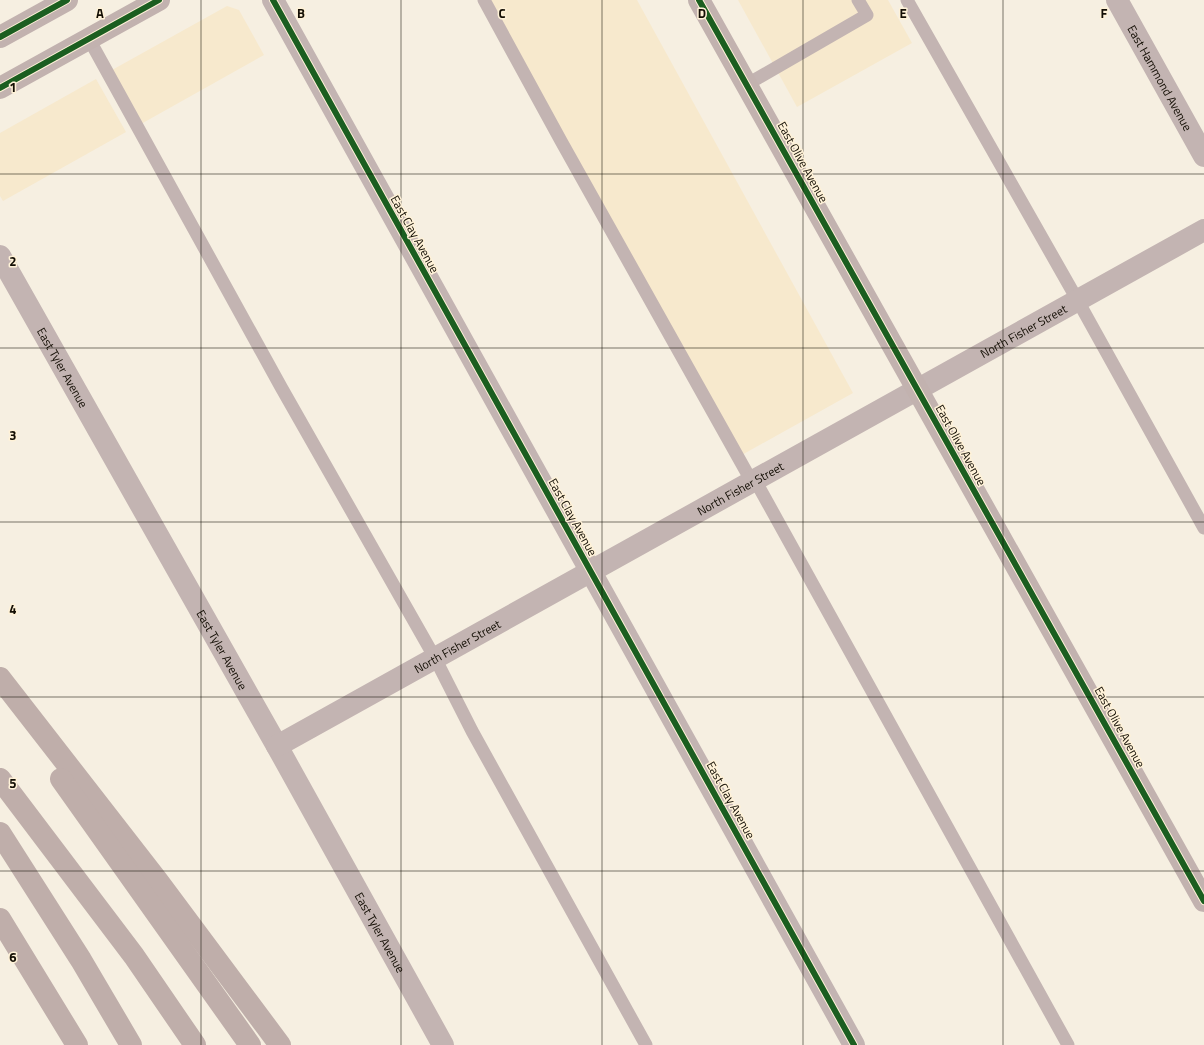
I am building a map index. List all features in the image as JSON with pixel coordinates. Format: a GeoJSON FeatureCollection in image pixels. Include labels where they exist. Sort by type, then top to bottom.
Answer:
{"type":"FeatureCollection","features":[{"type":"Feature","properties":{"kind":"highway"},"geometry":{"type":"LineString","coordinates":[[0,678],[157,880],[280,1045]]}},
{"type":"Feature","properties":{"kind":"highway"},"geometry":{"type":"LineString","coordinates":[[0,689],[58,775],[250,1045]]}},
{"type":"Feature","properties":{"kind":"highway"},"geometry":{"type":"LineString","coordinates":[[0,779],[134,956],[195,1045]]}},
{"type":"Feature","properties":{"kind":"highway"},"geometry":{"type":"LineString","coordinates":[[0,834],[77,954],[130,1045]]}},
{"type":"Feature","properties":{"kind":"highway"},"geometry":{"type":"LineString","coordinates":[[0,919],[77,1045]]}},
{"type":"Feature","properties":{"kind":"main road"},"geometry":{"type":"LineString","coordinates":[[0,37],[67,0]]}},
{"type":"Feature","properties":{"kind":"main road"},"geometry":{"type":"LineString","coordinates":[[0,88],[159,0]]}},
{"type":"Feature","properties":{"kind":"main road","name":"East Olive Avenue"},"geometry":{"type":"LineString","coordinates":[[699,0],[1204,901]]}},
{"type":"Feature","properties":{"kind":"street","name":"East Clay Avenue"},"geometry":{"type":"LineString","coordinates":[[273,0],[854,1045]]}},
{"type":"Feature","properties":{"kind":"street","name":"East Hammond Avenue"},"geometry":{"type":"LineString","coordinates":[[1117,0],[1204,156]]}},
{"type":"Feature","properties":{"kind":"street","name":"North Fisher Street"},"geometry":{"type":"LineString","coordinates":[[277,746],[1204,230]]}},
{"type":"Feature","properties":{"kind":"street","name":"East Tyler Avenue"},"geometry":{"type":"LineString","coordinates":[[0,256],[277,746],[443,1045]]}},
{"type":"Feature","properties":{"kind":"lane"},"geometry":{"type":"LineString","coordinates":[[484,0],[561,141],[754,481],[1068,1045]]}},
{"type":"Feature","properties":{"kind":"lane"},"geometry":{"type":"LineString","coordinates":[[746,85],[867,15],[858,0]]}},
{"type":"Feature","properties":{"kind":"lane"},"geometry":{"type":"LineString","coordinates":[[907,0],[1078,301],[1204,528]]}},
{"type":"Feature","properties":{"kind":"lane"},"geometry":{"type":"LineString","coordinates":[[89,39],[285,394],[435,658],[472,731],[646,1045]]}},
{"type":"Feature","properties":{"kind":"shaded area"},"geometry":{"type":"Polygon","coordinates":[[[490,0],[637,0],[853,393],[740,456],[490,0]]]}},
{"type":"Feature","properties":{"kind":"shaded area"},"geometry":{"type":"Polygon","coordinates":[[[738,0],[888,0],[912,43],[797,107],[738,0]]]}},
{"type":"Feature","properties":{"kind":"shaded area"},"geometry":{"type":"Polygon","coordinates":[[[227,6],[239,10],[264,55],[141,124],[112,70],[227,6]]]}},
{"type":"Feature","properties":{"kind":"shaded area"},"geometry":{"type":"Polygon","coordinates":[[[96,79],[126,132],[3,201],[0,196],[0,133],[96,79]]]}},
{"type":"Feature","properties":{"kind":"cycle path"},"geometry":{"type":"LineString","coordinates":[[0,37],[67,0]]}},
{"type":"Feature","properties":{"kind":"cycle path"},"geometry":{"type":"LineString","coordinates":[[0,88],[159,0]]}},
{"type":"Feature","properties":{"kind":"cycle path"},"geometry":{"type":"LineString","coordinates":[[273,0],[854,1045]]}},
{"type":"Feature","properties":{"kind":"cycle path"},"geometry":{"type":"LineString","coordinates":[[699,0],[1204,901]]}}]}
